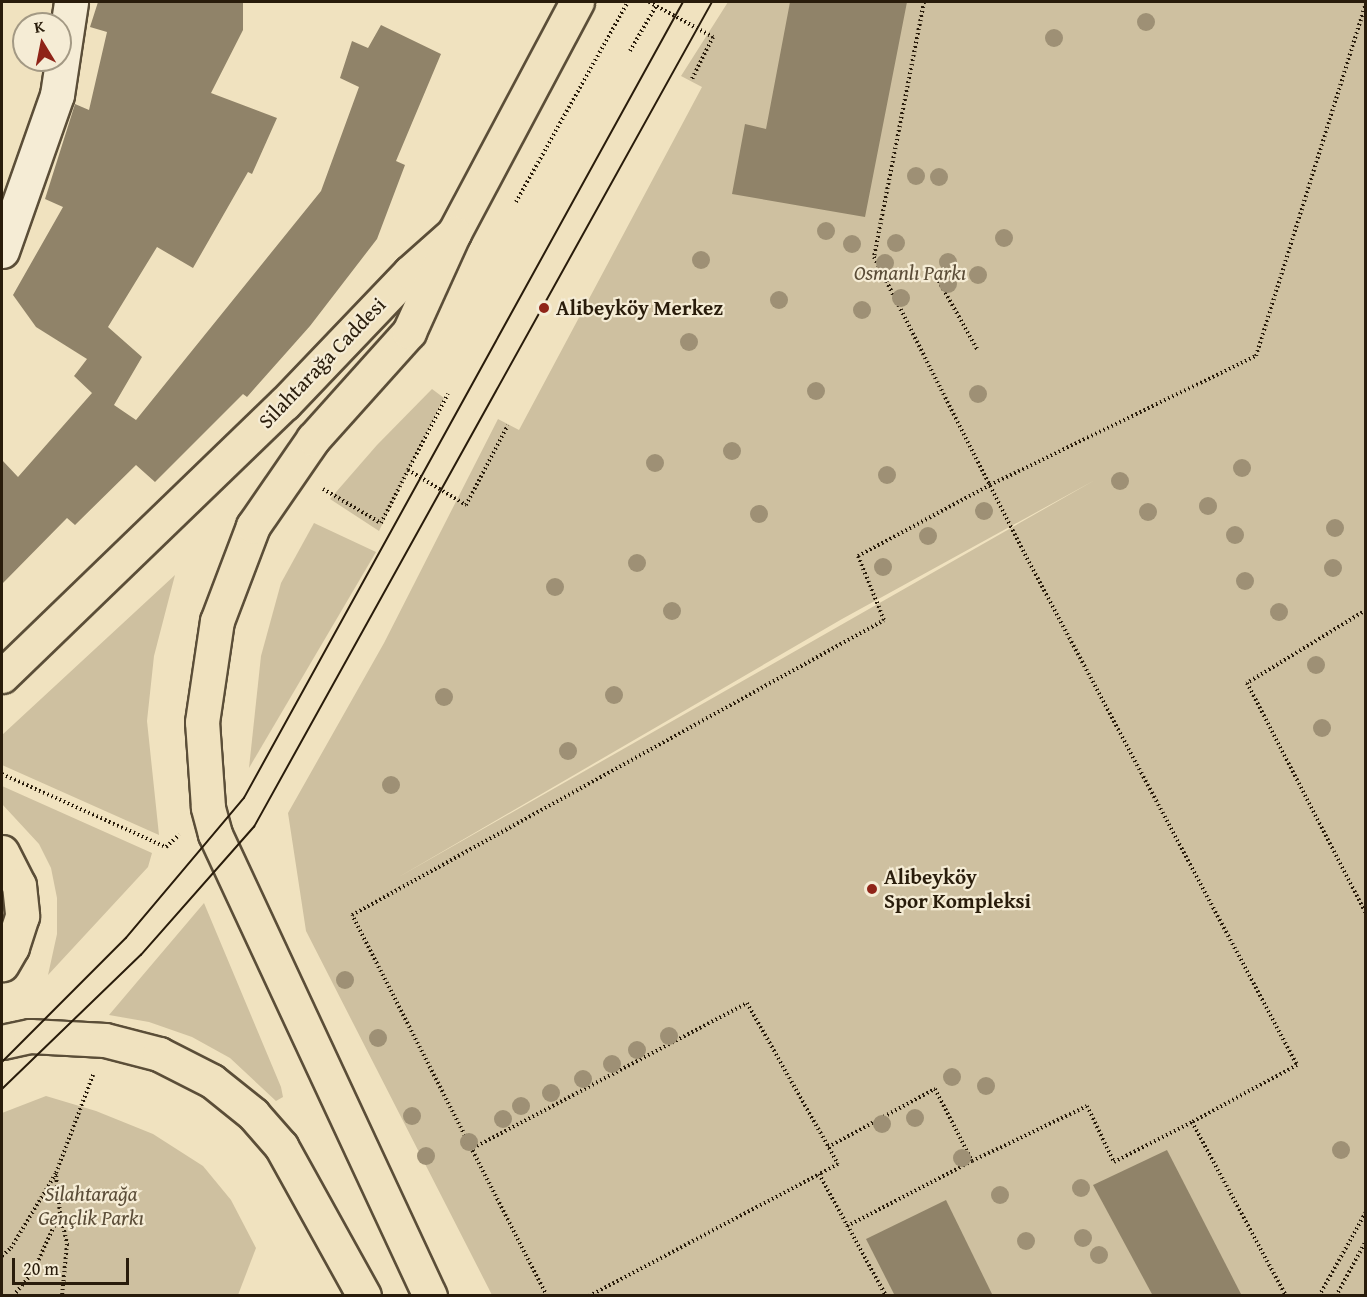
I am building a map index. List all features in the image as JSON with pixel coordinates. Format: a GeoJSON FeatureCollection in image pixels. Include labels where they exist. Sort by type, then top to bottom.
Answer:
{"type":"FeatureCollection","features":[{"type":"Feature","properties":{"kind":"main road","name":"Silahtarağa Caddesi"},"geometry":{"type":"LineString","coordinates":[[2,676],[284,404],[410,272],[454,233],[577,2]]}},
{"type":"Feature","properties":{"kind":"main road"},"geometry":{"type":"LineString","coordinates":[[430,1296],[282,974],[225,859],[208,807],[202,722],[206,679],[217,621],[233,570],[253,526],[281,481],[313,439],[409,332],[454,233]]}},
{"type":"Feature","properties":{"kind":"main road"},"geometry":{"type":"LineString","coordinates":[[2,852],[19,885],[22,916],[12,947],[2,964]]}},
{"type":"Feature","properties":{"kind":"main road"},"geometry":{"type":"LineString","coordinates":[[2,1042],[30,1036],[105,1040],[170,1060],[212,1081],[253,1114],[281,1146],[364,1296]]}},
{"type":"Feature","properties":{"kind":"street"},"geometry":{"type":"LineString","coordinates":[[2,250],[57,95],[71,2]]}},
{"type":"Feature","properties":{"kind":"path"},"geometry":{"type":"LineString","coordinates":[[649,2],[713,37],[691,81]]}},
{"type":"Feature","properties":{"kind":"path"},"geometry":{"type":"LineString","coordinates":[[848,1226],[972,1161],[1086,1106],[1114,1162],[1297,1065],[990,485],[874,257],[924,2]]}},
{"type":"Feature","properties":{"kind":"path"},"geometry":{"type":"LineString","coordinates":[[547,1296],[352,915],[884,620],[858,556],[990,485],[1256,356],[1365,3]]}},
{"type":"Feature","properties":{"kind":"path"},"geometry":{"type":"LineString","coordinates":[[630,51],[656,6]]}},
{"type":"Feature","properties":{"kind":"path"},"geometry":{"type":"LineString","coordinates":[[932,268],[977,349]]}},
{"type":"Feature","properties":{"kind":"path"},"geometry":{"type":"LineString","coordinates":[[317,485],[381,522],[448,394]]}},
{"type":"Feature","properties":{"kind":"path"},"geometry":{"type":"LineString","coordinates":[[408,470],[466,506],[508,425]]}},
{"type":"Feature","properties":{"kind":"path"},"geometry":{"type":"LineString","coordinates":[[1365,610],[1247,683],[1365,914]]}},
{"type":"Feature","properties":{"kind":"path"},"geometry":{"type":"LineString","coordinates":[[2,774],[166,847],[208,807]]}},
{"type":"Feature","properties":{"kind":"path"},"geometry":{"type":"LineString","coordinates":[[473,1148],[747,1003],[838,1164],[589,1296]]}},
{"type":"Feature","properties":{"kind":"path"},"geometry":{"type":"LineString","coordinates":[[2,1256],[11,1248],[56,1173],[105,1040]]}},
{"type":"Feature","properties":{"kind":"path"},"geometry":{"type":"LineString","coordinates":[[828,1147],[935,1089],[972,1161]]}},
{"type":"Feature","properties":{"kind":"path"},"geometry":{"type":"LineString","coordinates":[[1192,1122],[1286,1296]]}},
{"type":"Feature","properties":{"kind":"path"},"geometry":{"type":"LineString","coordinates":[[56,1173],[60,1213],[67,1244],[62,1296]]}},
{"type":"Feature","properties":{"kind":"path"},"geometry":{"type":"LineString","coordinates":[[819,1174],[886,1296]]}},
{"type":"Feature","properties":{"kind":"path"},"geometry":{"type":"LineString","coordinates":[[1319,1296],[1365,1212]]}},
{"type":"Feature","properties":{"kind":"path"},"geometry":{"type":"LineString","coordinates":[[13,1296],[33,1272],[60,1213]]}},
{"type":"Feature","properties":{"kind":"path"},"geometry":{"type":"LineString","coordinates":[[1335,1296],[1365,1241]]}},
{"type":"Feature","properties":{"kind":"green space","name":"Osmanlı Parkı"},"geometry":{"type":"Polygon","coordinates":[[[728,2],[1365,2],[1365,1295],[492,1295],[306,931],[288,813],[384,643],[498,419],[519,430],[702,87],[681,76],[728,2]],[[1095,480],[842,619],[397,878],[1095,480]]]}},
{"type":"Feature","properties":{"kind":"green space"},"geometry":{"type":"Polygon","coordinates":[[[432,389],[444,398],[379,531],[330,499],[377,445],[432,389]]]}},
{"type":"Feature","properties":{"kind":"green space"},"geometry":{"type":"Polygon","coordinates":[[[314,523],[376,552],[249,768],[261,656],[281,583],[314,523]]]}},
{"type":"Feature","properties":{"kind":"green space"},"geometry":{"type":"Polygon","coordinates":[[[175,575],[154,656],[147,721],[159,835],[2,765],[2,735],[175,575]]]}},
{"type":"Feature","properties":{"kind":"green space"},"geometry":{"type":"Polygon","coordinates":[[[2,786],[152,853],[148,867],[48,975],[57,934],[57,898],[51,868],[39,844],[2,804],[2,786]]]}},
{"type":"Feature","properties":{"kind":"green space"},"geometry":{"type":"Polygon","coordinates":[[[204,903],[281,1087],[283,1097],[276,1101],[230,1058],[192,1037],[149,1022],[109,1015],[204,903]]]}},
{"type":"Feature","properties":{"kind":"green space","name":"Silahtarağa Gençlik Parkı"},"geometry":{"type":"Polygon","coordinates":[[[46,1096],[96,1111],[153,1134],[203,1166],[231,1200],[256,1248],[238,1295],[2,1295],[2,1113],[46,1096]]]}},
{"type":"Feature","properties":{"kind":"building"},"geometry":{"type":"Polygon","coordinates":[[[98,2],[243,2],[243,30],[211,93],[277,118],[252,174],[248,172],[193,268],[157,247],[108,327],[142,357],[114,405],[136,420],[321,191],[359,87],[340,78],[352,41],[368,48],[381,25],[441,54],[396,161],[405,165],[377,239],[310,326],[247,397],[243,394],[155,482],[136,465],[75,525],[67,518],[2,584],[2,460],[18,477],[92,393],[74,376],[87,359],[36,327],[13,295],[63,207],[45,199],[75,104],[89,110],[107,32],[90,27],[98,2]]]}},
{"type":"Feature","properties":{"kind":"building"},"geometry":{"type":"Polygon","coordinates":[[[790,2],[907,2],[865,217],[732,194],[745,124],[766,129],[790,2]]]}},
{"type":"Feature","properties":{"kind":"building"},"geometry":{"type":"Polygon","coordinates":[[[1167,1150],[1242,1296],[1153,1296],[1093,1185],[1167,1150]]]}},
{"type":"Feature","properties":{"kind":"building"},"geometry":{"type":"Polygon","coordinates":[[[946,1200],[993,1296],[895,1296],[866,1239],[946,1200]]]}},
{"type":"Feature","properties":{"kind":"tram line"},"geometry":{"type":"LineString","coordinates":[[2,1062],[126,938],[244,798],[683,2]]}},
{"type":"Feature","properties":{"kind":"tram line"},"geometry":{"type":"LineString","coordinates":[[2,1089],[141,955],[254,827],[712,2]]}},
{"type":"Feature","properties":{"kind":"place","name":"Alibeyköy Merkez"},"geometry":{"type":"Point","coordinates":[544,308]}},
{"type":"Feature","properties":{"kind":"place","name":"Alibeyköy Spor Kompleksi"},"geometry":{"type":"Point","coordinates":[872,889]}}]}
